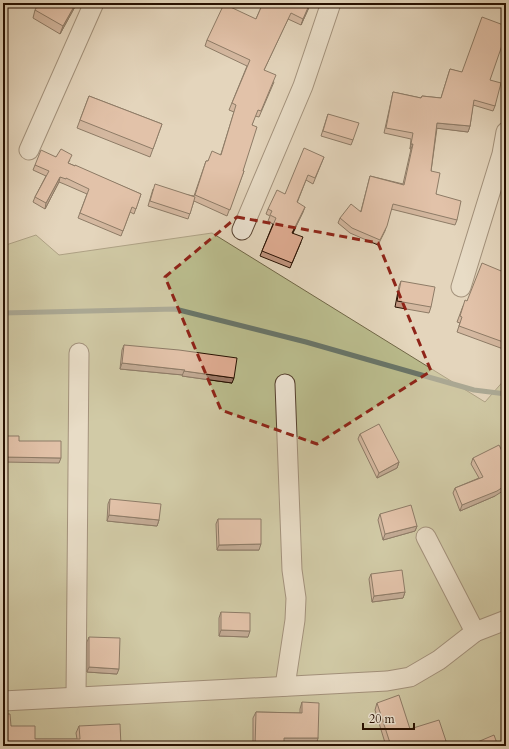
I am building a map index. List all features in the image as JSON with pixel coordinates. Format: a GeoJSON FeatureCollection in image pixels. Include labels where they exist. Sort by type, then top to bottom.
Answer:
{"type":"FeatureCollection","features":[{"type":"Feature","properties":{"kind":"street"},"geometry":{"type":"LineString","coordinates":[[28,150],[94,3]]}},
{"type":"Feature","properties":{"kind":"street"},"geometry":{"type":"LineString","coordinates":[[242,230],[303,86],[330,3]]}},
{"type":"Feature","properties":{"kind":"street"},"geometry":{"type":"LineString","coordinates":[[461,287],[502,154],[506,132]]}},
{"type":"Feature","properties":{"kind":"street"},"geometry":{"type":"LineString","coordinates":[[76,698],[79,353]]}},
{"type":"Feature","properties":{"kind":"street"},"geometry":{"type":"LineString","coordinates":[[285,384],[292,570],[296,598],[295,620],[285,686]]}},
{"type":"Feature","properties":{"kind":"street"},"geometry":{"type":"LineString","coordinates":[[426,537],[475,632]]}},
{"type":"Feature","properties":{"kind":"street"},"geometry":{"type":"LineString","coordinates":[[3,701],[387,681],[410,677],[439,660],[475,632],[506,620]]}},
{"type":"Feature","properties":{"kind":"highlighted area"},"geometry":{"type":"Polygon","coordinates":[[[237,217],[378,243],[431,371],[317,444],[221,410],[165,277],[237,217]]]}},
{"type":"Feature","properties":{"kind":"green space"},"geometry":{"type":"Polygon","coordinates":[[[212,233],[485,402],[506,378],[506,746],[3,746],[3,246],[36,235],[59,255],[212,233]]]}},
{"type":"Feature","properties":{"kind":"building"},"geometry":{"type":"Polygon","coordinates":[[[39,3],[76,3],[63,26],[35,10],[39,3]]]}},
{"type":"Feature","properties":{"kind":"building"},"geometry":{"type":"Polygon","coordinates":[[[263,3],[310,3],[303,19],[291,13],[264,70],[276,75],[261,111],[258,110],[252,125],[257,127],[244,171],[230,210],[195,195],[206,161],[208,161],[212,151],[221,155],[236,105],[232,103],[250,60],[207,40],[224,4],[256,19],[263,3]]]}},
{"type":"Feature","properties":{"kind":"building"},"geometry":{"type":"Polygon","coordinates":[[[482,17],[506,26],[506,34],[490,80],[501,83],[495,106],[474,100],[470,126],[437,123],[431,171],[440,173],[436,194],[461,201],[457,220],[393,204],[387,226],[380,240],[352,228],[340,218],[351,204],[361,212],[370,176],[404,185],[413,144],[411,144],[413,133],[386,128],[393,92],[421,98],[422,96],[441,98],[450,69],[462,72],[482,17]]]}},
{"type":"Feature","properties":{"kind":"building"},"geometry":{"type":"Polygon","coordinates":[[[89,96],[162,124],[153,149],[80,120],[89,96]]]}},
{"type":"Feature","properties":{"kind":"building"},"geometry":{"type":"Polygon","coordinates":[[[328,114],[359,123],[353,140],[323,131],[328,114]]]}},
{"type":"Feature","properties":{"kind":"building"},"geometry":{"type":"Polygon","coordinates":[[[304,148],[324,157],[315,178],[308,175],[297,202],[305,207],[292,233],[303,237],[292,263],[262,251],[276,218],[270,215],[272,211],[268,209],[277,190],[285,194],[304,148]]]}},
{"type":"Feature","properties":{"kind":"building"},"geometry":{"type":"Polygon","coordinates":[[[61,149],[72,155],[68,163],[141,194],[136,209],[132,207],[123,231],[80,213],[89,189],[66,178],[60,177],[46,203],[35,197],[49,171],[35,165],[41,150],[56,157],[61,149]]]}},
{"type":"Feature","properties":{"kind":"building"},"geometry":{"type":"Polygon","coordinates":[[[155,184],[195,197],[190,214],[150,201],[155,184]]]}},
{"type":"Feature","properties":{"kind":"building"},"geometry":{"type":"Polygon","coordinates":[[[482,263],[506,273],[506,343],[459,326],[462,317],[460,316],[465,300],[467,301],[482,263]]]}},
{"type":"Feature","properties":{"kind":"building"},"geometry":{"type":"Polygon","coordinates":[[[401,281],[435,287],[431,307],[397,301],[401,281]]]}},
{"type":"Feature","properties":{"kind":"building"},"geometry":{"type":"Polygon","coordinates":[[[124,345],[179,350],[237,358],[234,378],[184,371],[185,370],[122,363],[124,345]]]}},
{"type":"Feature","properties":{"kind":"building"},"geometry":{"type":"Polygon","coordinates":[[[379,424],[399,462],[379,473],[360,434],[379,424]]]}},
{"type":"Feature","properties":{"kind":"building"},"geometry":{"type":"Polygon","coordinates":[[[3,436],[19,436],[19,441],[61,441],[61,458],[3,457],[3,436]]]}},
{"type":"Feature","properties":{"kind":"building"},"geometry":{"type":"Polygon","coordinates":[[[499,445],[506,459],[506,485],[497,491],[462,505],[455,488],[483,477],[473,458],[499,445]]]}},
{"type":"Feature","properties":{"kind":"building"},"geometry":{"type":"Polygon","coordinates":[[[110,499],[161,504],[159,520],[109,515],[110,499]]]}},
{"type":"Feature","properties":{"kind":"building"},"geometry":{"type":"Polygon","coordinates":[[[411,505],[417,526],[385,534],[380,514],[411,505]]]}},
{"type":"Feature","properties":{"kind":"building"},"geometry":{"type":"Polygon","coordinates":[[[218,519],[261,519],[261,544],[219,545],[218,519]]]}},
{"type":"Feature","properties":{"kind":"building"},"geometry":{"type":"Polygon","coordinates":[[[402,570],[405,592],[374,596],[371,574],[402,570]]]}},
{"type":"Feature","properties":{"kind":"building"},"geometry":{"type":"Polygon","coordinates":[[[221,612],[250,613],[250,631],[221,630],[221,612]]]}},
{"type":"Feature","properties":{"kind":"building"},"geometry":{"type":"Polygon","coordinates":[[[89,637],[120,638],[119,669],[89,667],[89,637]]]}},
{"type":"Feature","properties":{"kind":"building"},"geometry":{"type":"Polygon","coordinates":[[[399,695],[410,729],[439,720],[446,741],[431,746],[391,746],[377,703],[399,695]]]}},
{"type":"Feature","properties":{"kind":"building"},"geometry":{"type":"Polygon","coordinates":[[[302,702],[319,703],[318,738],[284,738],[284,746],[255,746],[256,712],[302,713],[302,702]]]}},
{"type":"Feature","properties":{"kind":"building"},"geometry":{"type":"Polygon","coordinates":[[[3,714],[10,714],[11,726],[35,726],[35,739],[80,739],[79,726],[120,724],[121,746],[3,746],[3,714]]]}},
{"type":"Feature","properties":{"kind":"building"},"geometry":{"type":"Polygon","coordinates":[[[494,735],[498,746],[468,746],[494,735]]]}},
{"type":"Feature","properties":{"kind":"building"},"geometry":{"type":"Polygon","coordinates":[[[227,745],[249,746],[227,746],[227,745]]]}},
{"type":"Feature","properties":{"kind":"waterway"},"geometry":{"type":"LineString","coordinates":[[3,313],[175,309],[306,342],[474,390],[506,394]]}}]}
